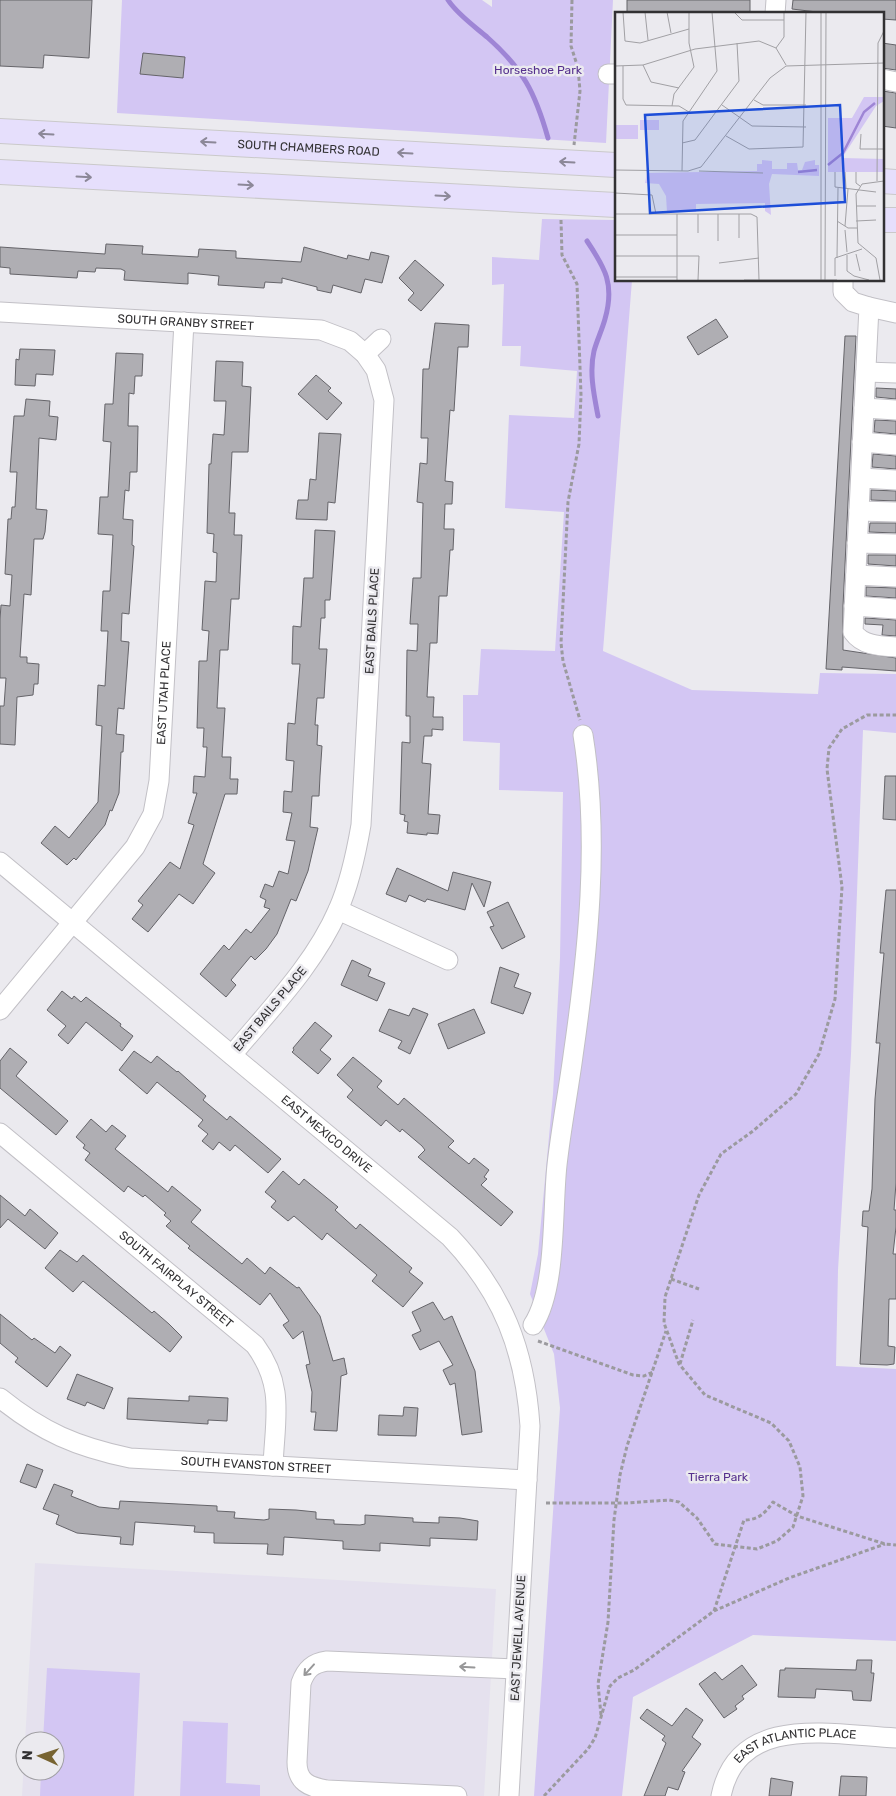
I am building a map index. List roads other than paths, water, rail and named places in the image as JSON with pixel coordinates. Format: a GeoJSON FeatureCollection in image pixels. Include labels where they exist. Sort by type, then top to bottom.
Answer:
{"type":"FeatureCollection","features":[{"type":"Feature","properties":{"kind":"main road","name":"SOUTH CHAMBERS ROAD"},"geometry":{"type":"LineString","coordinates":[[0,131],[615,165]]}},
{"type":"Feature","properties":{"kind":"main road"},"geometry":{"type":"LineString","coordinates":[[0,172],[615,205]]}},
{"type":"Feature","properties":{"kind":"street"},"geometry":{"type":"LineString","coordinates":[[843,281],[843,292],[853,302],[896,313]]}},
{"type":"Feature","properties":{"kind":"street"},"geometry":{"type":"LineString","coordinates":[[869,307],[853,632],[858,640],[874,645],[896,647]]}},
{"type":"Feature","properties":{"kind":"street","name":"SOUTH GRANBY STREET"},"geometry":{"type":"LineString","coordinates":[[0,312],[321,330],[350,341],[365,354]]}},
{"type":"Feature","properties":{"kind":"street","name":"EAST UTAH PLACE"},"geometry":{"type":"LineString","coordinates":[[0,1010],[135,847],[146,831],[158,795],[184,322]]}},
{"type":"Feature","properties":{"kind":"street"},"geometry":{"type":"LineString","coordinates":[[365,354],[381,339]]}},
{"type":"Feature","properties":{"kind":"street","name":"EAST BAILS PLACE"},"geometry":{"type":"LineString","coordinates":[[232,1055],[306,965],[322,940],[338,910],[351,873],[361,825],[384,400],[376,370],[365,354]]}},
{"type":"Feature","properties":{"kind":"street"},"geometry":{"type":"LineString","coordinates":[[866,372],[896,374]]}},
{"type":"Feature","properties":{"kind":"street"},"geometry":{"type":"LineString","coordinates":[[864,408],[896,410]]}},
{"type":"Feature","properties":{"kind":"street"},"geometry":{"type":"LineString","coordinates":[[862,442],[896,445]]}},
{"type":"Feature","properties":{"kind":"street"},"geometry":{"type":"LineString","coordinates":[[860,478],[896,480]]}},
{"type":"Feature","properties":{"kind":"street"},"geometry":{"type":"LineString","coordinates":[[859,511],[896,512]]}},
{"type":"Feature","properties":{"kind":"street"},"geometry":{"type":"LineString","coordinates":[[857,543],[896,544]]}},
{"type":"Feature","properties":{"kind":"street"},"geometry":{"type":"LineString","coordinates":[[856,575],[896,578]]}},
{"type":"Feature","properties":{"kind":"street"},"geometry":{"type":"LineString","coordinates":[[854,606],[896,609]]}},
{"type":"Feature","properties":{"kind":"street"},"geometry":{"type":"LineString","coordinates":[[536,1333],[548,1282],[557,1164],[582,981],[591,844],[588,770],[583,736]]}},
{"type":"Feature","properties":{"kind":"street","name":"EAST MEXICO DRIVE"},"geometry":{"type":"LineString","coordinates":[[0,862],[450,1238],[484,1277],[500,1304],[520,1359],[528,1395],[530,1426],[527,1480]]}},
{"type":"Feature","properties":{"kind":"street"},"geometry":{"type":"LineString","coordinates":[[338,910],[448,960]]}},
{"type":"Feature","properties":{"kind":"street","name":"SOUTH FAIRPLAY STREET"},"geometry":{"type":"LineString","coordinates":[[0,1133],[255,1345],[266,1361],[274,1379],[276,1394],[273,1466]]}},
{"type":"Feature","properties":{"kind":"street","name":"SOUTH EVANSTON STREET"},"geometry":{"type":"LineString","coordinates":[[0,1398],[41,1428],[73,1444],[130,1458],[527,1480]]}},
{"type":"Feature","properties":{"kind":"street","name":"EAST JEWELL AVENUE"},"geometry":{"type":"LineString","coordinates":[[509,1796],[527,1480]]}},
{"type":"Feature","properties":{"kind":"street"},"geometry":{"type":"LineString","coordinates":[[457,1796],[327,1790],[312,1787],[302,1781],[297,1772],[297,1762],[301,1683],[304,1674],[310,1666],[327,1661],[516,1669]]}},
{"type":"Feature","properties":{"kind":"street","name":"EAST ATLANTIC PLACE"},"geometry":{"type":"LineString","coordinates":[[721,1796],[724,1781],[733,1764],[753,1745],[771,1737],[798,1733],[896,1738]]}},
{"type":"Feature","properties":{"kind":"waterway"},"geometry":{"type":"LineString","coordinates":[[448,0],[519,71],[538,107],[548,138]]}},
{"type":"Feature","properties":{"kind":"waterway"},"geometry":{"type":"LineString","coordinates":[[587,241],[603,268],[609,296],[604,323],[594,351],[592,367],[598,416]]}},
{"type":"Feature","properties":{"kind":"park label","name":"Horseshoe Park"},"geometry":{"type":"Point","coordinates":[538,70]}},
{"type":"Feature","properties":{"kind":"park label","name":"Tierra Park"},"geometry":{"type":"Point","coordinates":[718,1477]}}]}
